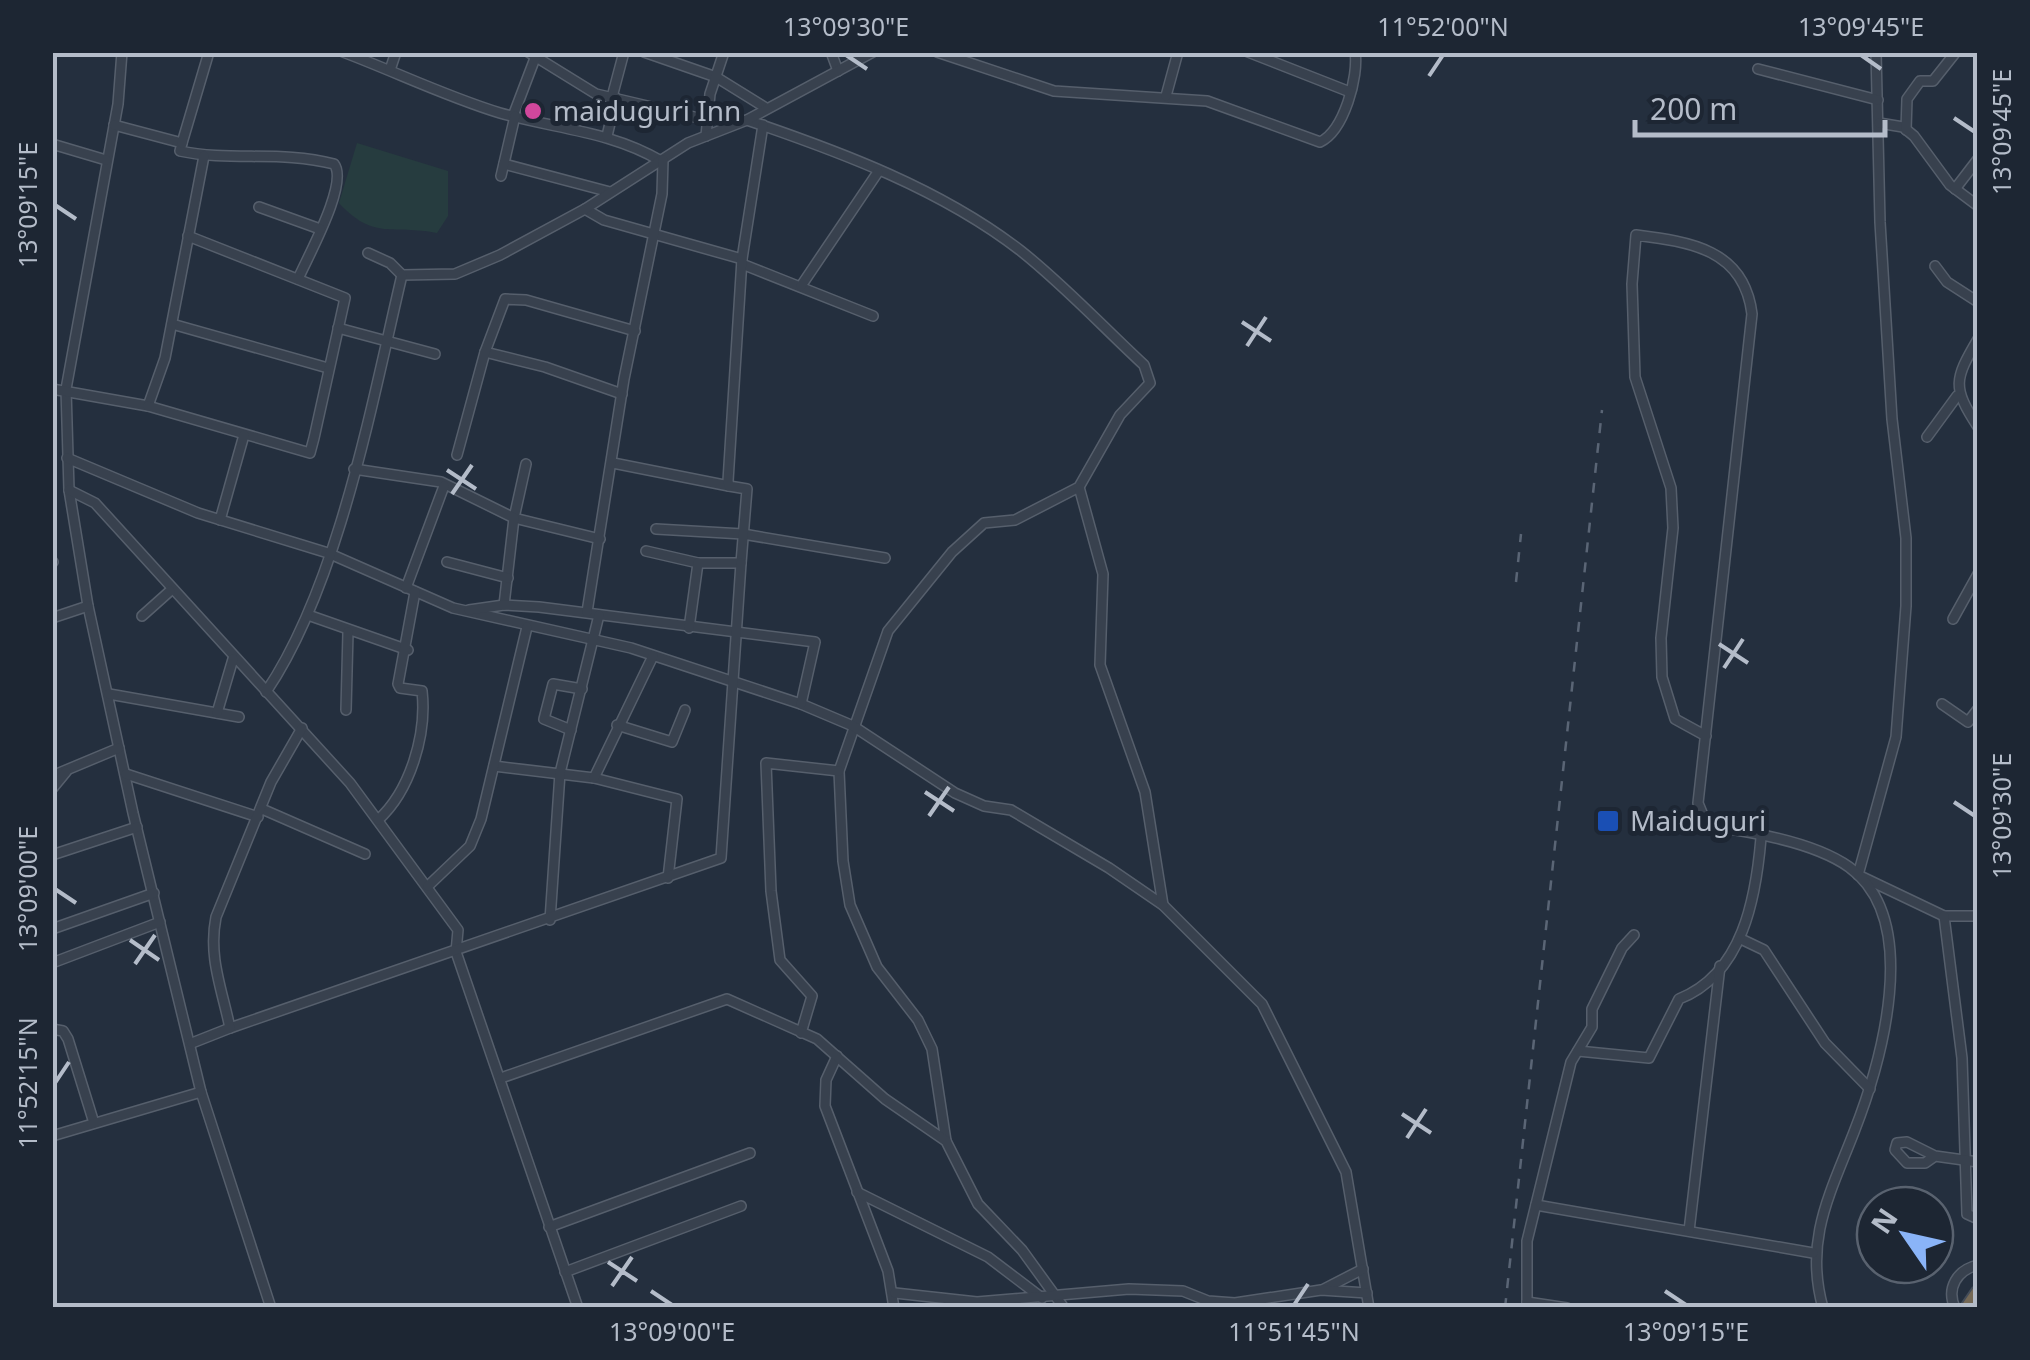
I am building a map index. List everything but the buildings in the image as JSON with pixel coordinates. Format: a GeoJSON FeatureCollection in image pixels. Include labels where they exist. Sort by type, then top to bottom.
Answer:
{"type":"FeatureCollection","features":[{"type":"Feature","properties":{"kind":"highway"},"geometry":{"type":"LineString","coordinates":[[1968,1308],[1978,1292]]}},
{"type":"Feature","properties":{"kind":"street"},"geometry":{"type":"LineString","coordinates":[[209,52],[180,152],[204,156],[263,154],[334,164],[339,174],[298,279]]}},
{"type":"Feature","properties":{"kind":"street"},"geometry":{"type":"LineString","coordinates":[[343,52],[452,98],[606,136],[662,160]]}},
{"type":"Feature","properties":{"kind":"street"},"geometry":{"type":"LineString","coordinates":[[390,70],[396,52]]}},
{"type":"Feature","properties":{"kind":"street"},"geometry":{"type":"LineString","coordinates":[[606,136],[624,52]]}},
{"type":"Feature","properties":{"kind":"street"},"geometry":{"type":"LineString","coordinates":[[644,52],[716,77],[766,108]]}},
{"type":"Feature","properties":{"kind":"street"},"geometry":{"type":"LineString","coordinates":[[706,136],[724,52]]}},
{"type":"Feature","properties":{"kind":"street"},"geometry":{"type":"LineString","coordinates":[[831,52],[838,71]]}},
{"type":"Feature","properties":{"kind":"street"},"geometry":{"type":"LineString","coordinates":[[368,253],[390,263],[402,275],[454,274],[585,209],[706,136],[747,120],[873,52]]}},
{"type":"Feature","properties":{"kind":"street"},"geometry":{"type":"LineString","coordinates":[[938,52],[1054,91],[1166,96],[1231,106],[1320,142],[1330,136],[1350,92],[1355,52]]}},
{"type":"Feature","properties":{"kind":"street"},"geometry":{"type":"LineString","coordinates":[[1166,96],[1178,52]]}},
{"type":"Feature","properties":{"kind":"street"},"geometry":{"type":"LineString","coordinates":[[1248,52],[1350,92]]}},
{"type":"Feature","properties":{"kind":"street"},"geometry":{"type":"LineString","coordinates":[[1824,1308],[1814,1253],[1820,1223],[1870,1089],[1891,952],[1883,914],[1858,874],[1896,737],[1906,606],[1906,538],[1892,419],[1880,222],[1876,52]]}},
{"type":"Feature","properties":{"kind":"street"},"geometry":{"type":"LineString","coordinates":[[1906,130],[1907,100],[1920,81],[1933,80],[1956,52]]}},
{"type":"Feature","properties":{"kind":"street"},"geometry":{"type":"LineString","coordinates":[[118,54],[114,125],[66,390],[69,490],[88,606],[160,922],[202,1092],[271,1308]]}},
{"type":"Feature","properties":{"kind":"street"},"geometry":{"type":"LineString","coordinates":[[500,176],[534,54],[568,80],[614,98],[707,120]]}},
{"type":"Feature","properties":{"kind":"street"},"geometry":{"type":"LineString","coordinates":[[1758,69],[1878,100]]}},
{"type":"Feature","properties":{"kind":"street"},"geometry":{"type":"LineString","coordinates":[[747,120],[822,143],[905,182],[1017,248],[1144,365],[1150,383],[1120,414],[1079,487],[1015,520],[984,522],[952,552],[888,631],[839,771],[843,861],[850,905],[877,967],[918,1020],[932,1049],[946,1141],[978,1204],[1059,1297],[1064,1308]]}},
{"type":"Feature","properties":{"kind":"street"},"geometry":{"type":"LineString","coordinates":[[1879,123],[1906,130],[1955,189],[1978,206]]}},
{"type":"Feature","properties":{"kind":"street"},"geometry":{"type":"LineString","coordinates":[[114,125],[182,143]]}},
{"type":"Feature","properties":{"kind":"street"},"geometry":{"type":"LineString","coordinates":[[729,486],[742,262],[764,125]]}},
{"type":"Feature","properties":{"kind":"street"},"geometry":{"type":"LineString","coordinates":[[52,144],[106,160]]}},
{"type":"Feature","properties":{"kind":"street"},"geometry":{"type":"LineString","coordinates":[[148,406],[172,324],[204,156]]}},
{"type":"Feature","properties":{"kind":"street"},"geometry":{"type":"LineString","coordinates":[[1955,189],[1978,159]]}},
{"type":"Feature","properties":{"kind":"street"},"geometry":{"type":"LineString","coordinates":[[587,612],[622,394],[654,234],[662,160]]}},
{"type":"Feature","properties":{"kind":"street"},"geometry":{"type":"LineString","coordinates":[[504,164],[610,192]]}},
{"type":"Feature","properties":{"kind":"street"},"geometry":{"type":"LineString","coordinates":[[801,286],[878,172]]}},
{"type":"Feature","properties":{"kind":"street"},"geometry":{"type":"LineString","coordinates":[[260,207],[320,229]]}},
{"type":"Feature","properties":{"kind":"street"},"geometry":{"type":"LineString","coordinates":[[585,209],[604,220],[742,262],[873,316]]}},
{"type":"Feature","properties":{"kind":"street"},"geometry":{"type":"LineString","coordinates":[[1706,736],[1675,719],[1662,676],[1672,488],[1635,376],[1632,284],[1636,235],[1710,249],[1738,274],[1751,306],[1728,554],[1706,736],[1698,802],[1707,825]]}},
{"type":"Feature","properties":{"kind":"street"},"geometry":{"type":"LineString","coordinates":[[52,389],[148,406],[310,453],[344,298],[188,236]]}},
{"type":"Feature","properties":{"kind":"street"},"geometry":{"type":"LineString","coordinates":[[1935,266],[1946,282],[1978,302]]}},
{"type":"Feature","properties":{"kind":"street"},"geometry":{"type":"LineString","coordinates":[[266,692],[308,615],[354,470],[402,275]]}},
{"type":"Feature","properties":{"kind":"street"},"geometry":{"type":"LineString","coordinates":[[457,454],[501,304],[511,297],[635,331]]}},
{"type":"Feature","properties":{"kind":"street"},"geometry":{"type":"LineString","coordinates":[[172,324],[328,368]]}},
{"type":"Feature","properties":{"kind":"street"},"geometry":{"type":"LineString","coordinates":[[338,328],[435,354]]}},
{"type":"Feature","properties":{"kind":"street"},"geometry":{"type":"LineString","coordinates":[[1928,437],[1957,396],[1960,370],[1978,339]]}},
{"type":"Feature","properties":{"kind":"street"},"geometry":{"type":"LineString","coordinates":[[485,352],[545,366],[622,394]]}},
{"type":"Feature","properties":{"kind":"street"},"geometry":{"type":"LineString","coordinates":[[1957,396],[1978,427]]}},
{"type":"Feature","properties":{"kind":"street"},"geometry":{"type":"LineString","coordinates":[[220,520],[244,436]]}},
{"type":"Feature","properties":{"kind":"street"},"geometry":{"type":"LineString","coordinates":[[67,458],[220,520],[328,553],[463,611],[654,656],[801,704],[853,726],[954,793],[984,806],[1011,810],[1163,905],[1262,1004],[1346,1172],[1369,1308]]}},
{"type":"Feature","properties":{"kind":"street"},"geometry":{"type":"LineString","coordinates":[[192,1043],[721,858],[740,632],[747,489],[613,463]]}},
{"type":"Feature","properties":{"kind":"street"},"geometry":{"type":"LineString","coordinates":[[504,605],[514,518],[526,464]]}},
{"type":"Feature","properties":{"kind":"street"},"geometry":{"type":"LineString","coordinates":[[354,470],[426,479],[514,518],[600,538]]}},
{"type":"Feature","properties":{"kind":"street"},"geometry":{"type":"LineString","coordinates":[[378,820],[402,794],[422,719],[422,691],[400,688],[398,684],[408,650],[410,590],[444,486]]}},
{"type":"Feature","properties":{"kind":"street"},"geometry":{"type":"LineString","coordinates":[[1079,487],[1103,574],[1100,665],[1145,792],[1163,905]]}},
{"type":"Feature","properties":{"kind":"street"},"geometry":{"type":"LineString","coordinates":[[69,490],[95,503],[170,590],[302,728],[378,820],[458,930],[456,952],[578,1308]]}},
{"type":"Feature","properties":{"kind":"street"},"geometry":{"type":"LineString","coordinates":[[656,529],[743,534],[885,558]]}},
{"type":"Feature","properties":{"kind":"street"},"geometry":{"type":"LineString","coordinates":[[646,551],[698,563],[741,563]]}},
{"type":"Feature","properties":{"kind":"street"},"geometry":{"type":"LineString","coordinates":[[448,562],[508,578]]}},
{"type":"Feature","properties":{"kind":"street"},"geometry":{"type":"LineString","coordinates":[[689,628],[698,563]]}},
{"type":"Feature","properties":{"kind":"street"},"geometry":{"type":"LineString","coordinates":[[1954,619],[1978,574]]}},
{"type":"Feature","properties":{"kind":"street"},"geometry":{"type":"LineString","coordinates":[[142,616],[170,590]]}},
{"type":"Feature","properties":{"kind":"street"},"geometry":{"type":"LineString","coordinates":[[463,611],[504,605],[587,612],[815,642],[801,704]]}},
{"type":"Feature","properties":{"kind":"street"},"geometry":{"type":"LineString","coordinates":[[52,618],[88,606]]}},
{"type":"Feature","properties":{"kind":"street"},"geometry":{"type":"LineString","coordinates":[[308,615],[408,650]]}},
{"type":"Feature","properties":{"kind":"street"},"geometry":{"type":"LineString","coordinates":[[550,920],[560,773],[600,616]]}},
{"type":"Feature","properties":{"kind":"street"},"geometry":{"type":"LineString","coordinates":[[428,886],[470,846],[494,766],[527,627]]}},
{"type":"Feature","properties":{"kind":"street"},"geometry":{"type":"LineString","coordinates":[[346,710],[348,632]]}},
{"type":"Feature","properties":{"kind":"street"},"geometry":{"type":"LineString","coordinates":[[594,778],[654,656]]}},
{"type":"Feature","properties":{"kind":"street"},"geometry":{"type":"LineString","coordinates":[[217,713],[234,659]]}},
{"type":"Feature","properties":{"kind":"street"},"geometry":{"type":"LineString","coordinates":[[571,730],[544,719],[553,684],[582,690]]}},
{"type":"Feature","properties":{"kind":"street"},"geometry":{"type":"LineString","coordinates":[[109,694],[238,717]]}},
{"type":"Feature","properties":{"kind":"street"},"geometry":{"type":"LineString","coordinates":[[1942,704],[1968,722],[1978,709]]}},
{"type":"Feature","properties":{"kind":"street"},"geometry":{"type":"LineString","coordinates":[[617,725],[672,742],[685,710]]}},
{"type":"Feature","properties":{"kind":"street"},"geometry":{"type":"LineString","coordinates":[[230,1028],[211,940],[216,917],[260,813],[302,728]]}},
{"type":"Feature","properties":{"kind":"street"},"geometry":{"type":"LineString","coordinates":[[52,776],[119,748]]}},
{"type":"Feature","properties":{"kind":"street"},"geometry":{"type":"LineString","coordinates":[[801,1032],[812,996],[780,960],[771,890],[766,763],[839,771]]}},
{"type":"Feature","properties":{"kind":"street"},"geometry":{"type":"LineString","coordinates":[[494,766],[594,778],[677,799],[668,878]]}},
{"type":"Feature","properties":{"kind":"street"},"geometry":{"type":"LineString","coordinates":[[52,789],[68,770]]}},
{"type":"Feature","properties":{"kind":"street"},"geometry":{"type":"LineString","coordinates":[[126,774],[260,813],[365,854]]}},
{"type":"Feature","properties":{"kind":"street"},"geometry":{"type":"LineString","coordinates":[[1681,822],[1818,851],[1944,916],[1978,916]]}},
{"type":"Feature","properties":{"kind":"street"},"geometry":{"type":"LineString","coordinates":[[52,855],[137,826]]}},
{"type":"Feature","properties":{"kind":"street"},"geometry":{"type":"LineString","coordinates":[[1578,1052],[1649,1058],[1679,999],[1694,993],[1741,939],[1760,881],[1761,838]]}},
{"type":"Feature","properties":{"kind":"street"},"geometry":{"type":"LineString","coordinates":[[52,930],[154,893]]}},
{"type":"Feature","properties":{"kind":"street"},"geometry":{"type":"LineString","coordinates":[[1944,916],[1972,1161],[1967,1214],[1978,1219]]}},
{"type":"Feature","properties":{"kind":"street"},"geometry":{"type":"LineString","coordinates":[[52,964],[160,922]]}},
{"type":"Feature","properties":{"kind":"street"},"geometry":{"type":"LineString","coordinates":[[1567,1308],[1527,1305],[1527,1240],[1571,1062],[1592,1027],[1592,1009],[1622,948],[1634,935]]}},
{"type":"Feature","properties":{"kind":"street"},"geometry":{"type":"LineString","coordinates":[[1741,939],[1764,950],[1825,1044],[1870,1089]]}},
{"type":"Feature","properties":{"kind":"street"},"geometry":{"type":"LineString","coordinates":[[1689,1231],[1720,966]]}},
{"type":"Feature","properties":{"kind":"street"},"geometry":{"type":"LineString","coordinates":[[501,1078],[727,999],[801,1032],[946,1141]]}},
{"type":"Feature","properties":{"kind":"street"},"geometry":{"type":"LineString","coordinates":[[52,1029],[63,1031],[68,1039],[94,1123]]}},
{"type":"Feature","properties":{"kind":"street"},"geometry":{"type":"LineString","coordinates":[[837,1056],[826,1080],[825,1106],[895,1293],[894,1308]]}},
{"type":"Feature","properties":{"kind":"street"},"geometry":{"type":"LineString","coordinates":[[52,1136],[202,1092]]}},
{"type":"Feature","properties":{"kind":"street"},"geometry":{"type":"LineString","coordinates":[[549,1227],[750,1152]]}},
{"type":"Feature","properties":{"kind":"street"},"geometry":{"type":"LineString","coordinates":[[1935,1156],[1972,1161]]}},
{"type":"Feature","properties":{"kind":"street"},"geometry":{"type":"LineString","coordinates":[[857,1192],[988,1257],[1042,1298]]}},
{"type":"Feature","properties":{"kind":"street"},"geometry":{"type":"LineString","coordinates":[[1536,1205],[1814,1253]]}},
{"type":"Feature","properties":{"kind":"street"},"geometry":{"type":"LineString","coordinates":[[565,1272],[741,1206]]}},
{"type":"Feature","properties":{"kind":"street"},"geometry":{"type":"LineString","coordinates":[[1955,1308],[1950,1291],[1956,1279],[1978,1265]]}},
{"type":"Feature","properties":{"kind":"street"},"geometry":{"type":"LineString","coordinates":[[1321,1290],[1363,1269]]}},
{"type":"Feature","properties":{"kind":"street"},"geometry":{"type":"LineString","coordinates":[[895,1293],[977,1302],[1129,1288],[1183,1291],[1216,1303],[1270,1300],[1321,1290],[1367,1293]]}},
{"type":"Feature","properties":{"kind":"street"},"geometry":{"type":"LineString","coordinates":[[1258,1308],[1270,1300]]}},
{"type":"Feature","properties":{"kind":"green space"},"geometry":{"type":"Polygon","coordinates":[[[357,143],[448,171],[448,216],[437,233],[374,227],[351,215],[339,203],[357,143]]]}},
{"type":"Feature","properties":{"kind":"railway"},"geometry":{"type":"LineString","coordinates":[[1505,1308],[1602,410]]}},
{"type":"Feature","properties":{"kind":"railway"},"geometry":{"type":"LineString","coordinates":[[1516,582],[1521,534]]}},
{"type":"Feature","properties":{"kind":"place","name":"maiduguri Inn"},"geometry":{"type":"Point","coordinates":[533,111]}},
{"type":"Feature","properties":{"kind":"place","name":"Maiduguri"},"geometry":{"type":"Point","coordinates":[1608,821]}}]}
